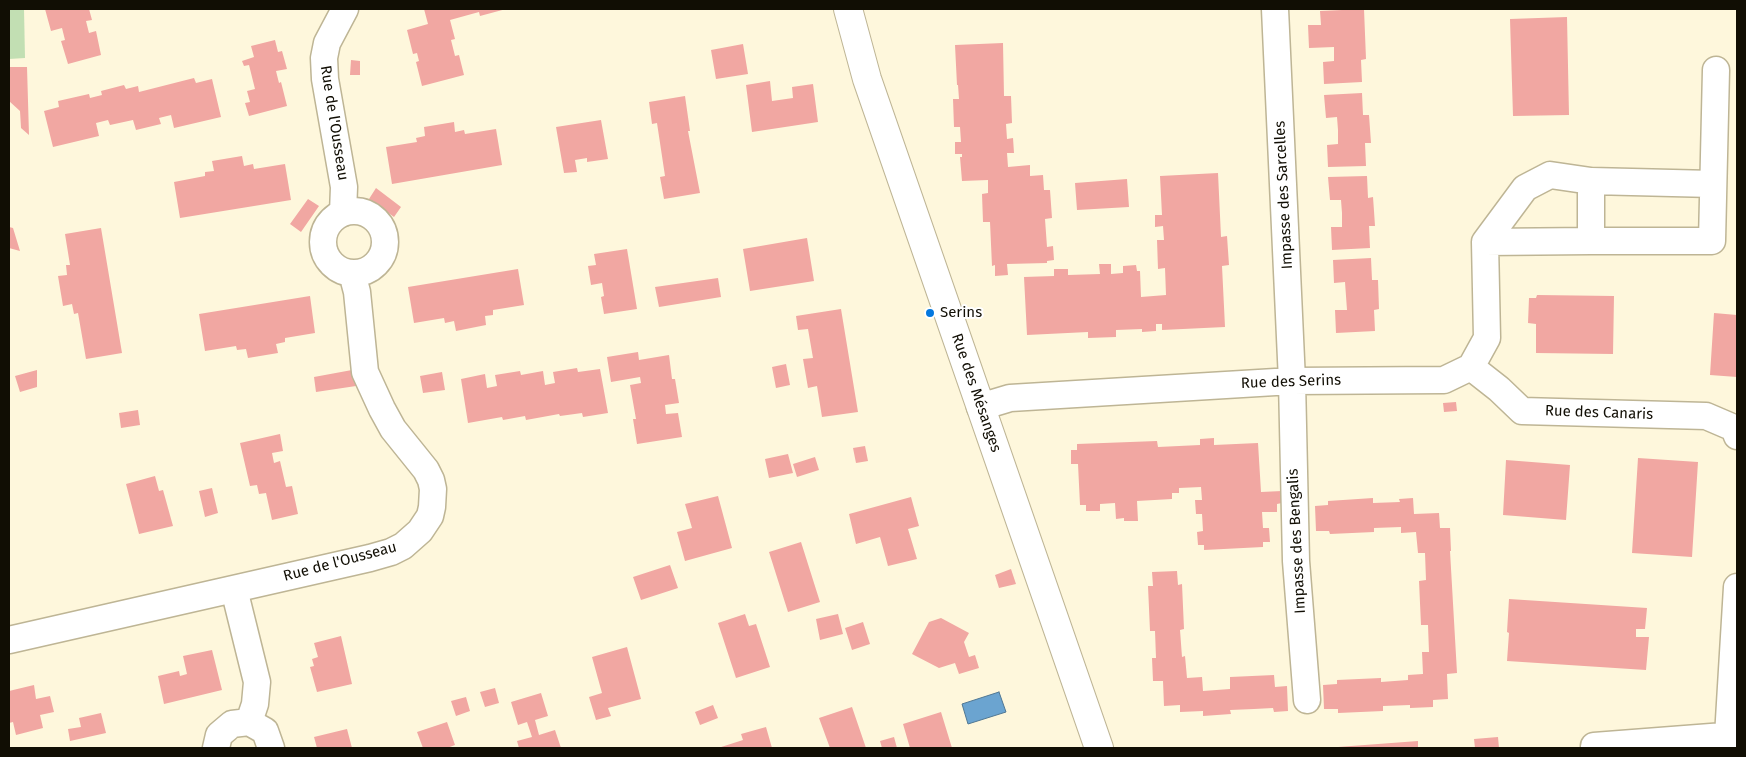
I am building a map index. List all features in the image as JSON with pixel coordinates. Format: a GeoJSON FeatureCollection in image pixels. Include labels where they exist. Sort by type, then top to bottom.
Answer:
{"type":"FeatureCollection","features":[{"type":"Feature","properties":{"kind":"main road","name":"Rue des Mésanges"},"geometry":{"type":"LineString","coordinates":[[848,9],[867,79],[1099,748]]}},
{"type":"Feature","properties":{"kind":"street","name":"Rue de l'Ousseau"},"geometry":{"type":"LineString","coordinates":[[343,212],[344,187],[324,58],[327,43],[346,9]]}},
{"type":"Feature","properties":{"kind":"street","name":"Impasse des Sarcelles"},"geometry":{"type":"LineString","coordinates":[[1275,9],[1292,381]]}},
{"type":"Feature","properties":{"kind":"street"},"geometry":{"type":"LineString","coordinates":[[1485,242],[1712,241],[1716,70]]}},
{"type":"Feature","properties":{"kind":"street"},"geometry":{"type":"LineString","coordinates":[[1471,367],[1487,338],[1485,242],[1525,188],[1550,175],[1591,181],[1713,184]]}},
{"type":"Feature","properties":{"kind":"street"},"geometry":{"type":"LineString","coordinates":[[1591,181],[1591,241]]}},
{"type":"Feature","properties":{"kind":"street"},"geometry":{"type":"LineString","coordinates":[[352,210],[362,211],[378,221],[383,229],[385,238],[382,256],[377,264],[370,269],[352,273],[342,271],[333,265],[326,256],[323,236],[327,226],[334,218],[343,212],[352,210]]}},
{"type":"Feature","properties":{"kind":"street","name":"Rue de l'Ousseau"},"geometry":{"type":"LineString","coordinates":[[9,640],[391,552],[413,539],[430,516],[433,498],[431,480],[426,470],[393,430],[365,372],[358,292],[352,273]]}},
{"type":"Feature","properties":{"kind":"street","name":"Rue des Serins"},"geometry":{"type":"LineString","coordinates":[[980,406],[1010,398],[1292,381],[1444,380],[1471,367]]}},
{"type":"Feature","properties":{"kind":"street","name":"Rue des Canaris"},"geometry":{"type":"LineString","coordinates":[[1471,367],[1499,388],[1522,411],[1706,416],[1734,428],[1737,436]]}},
{"type":"Feature","properties":{"kind":"street","name":"Impasse des Bengalis"},"geometry":{"type":"LineString","coordinates":[[1292,381],[1296,561],[1307,700]]}},
{"type":"Feature","properties":{"kind":"street"},"geometry":{"type":"LineString","coordinates":[[1594,746],[1732,736],[1737,587]]}},
{"type":"Feature","properties":{"kind":"street"},"geometry":{"type":"LineString","coordinates":[[234,589],[257,682],[255,704],[249,722]]}},
{"type":"Feature","properties":{"kind":"street"},"geometry":{"type":"LineString","coordinates":[[216,748],[219,735],[232,724],[249,722],[264,731],[271,748]]}},
{"type":"Feature","properties":{"kind":"green space"},"geometry":{"type":"Polygon","coordinates":[[[9,9],[24,9],[25,58],[9,59],[9,9]]]}},
{"type":"Feature","properties":{"kind":"water"},"geometry":{"type":"Polygon","coordinates":[[[999,692],[1006,712],[968,724],[962,704],[999,692]]]}},
{"type":"Feature","properties":{"kind":"building"},"geometry":{"type":"Polygon","coordinates":[[[45,9],[89,9],[92,20],[86,21],[89,33],[96,31],[101,55],[68,64],[61,41],[65,40],[62,28],[51,31],[45,9]]]}},
{"type":"Feature","properties":{"kind":"building"},"geometry":{"type":"Polygon","coordinates":[[[424,9],[506,9],[480,16],[479,12],[450,20],[455,39],[451,40],[455,56],[459,55],[464,75],[422,86],[416,62],[419,61],[417,53],[413,54],[407,30],[428,24],[424,9]]]}},
{"type":"Feature","properties":{"kind":"building"},"geometry":{"type":"Polygon","coordinates":[[[1364,9],[1366,59],[1361,60],[1362,82],[1324,84],[1323,62],[1334,61],[1334,47],[1309,48],[1308,25],[1321,25],[1320,11],[1364,9]]]}},
{"type":"Feature","properties":{"kind":"building"},"geometry":{"type":"Polygon","coordinates":[[[1567,17],[1569,115],[1513,116],[1510,19],[1567,17]]]}},
{"type":"Feature","properties":{"kind":"building"},"geometry":{"type":"Polygon","coordinates":[[[275,40],[278,52],[282,51],[287,69],[276,71],[287,106],[249,116],[245,103],[250,102],[247,91],[255,89],[249,65],[244,66],[242,61],[254,57],[251,46],[275,40]]]}},
{"type":"Feature","properties":{"kind":"building"},"geometry":{"type":"Polygon","coordinates":[[[1003,43],[1004,96],[1011,96],[1012,123],[1006,124],[1007,139],[1013,138],[1014,153],[1007,153],[1008,167],[1030,165],[1030,176],[1043,175],[1044,190],[1050,190],[1052,218],[1045,219],[1047,247],[1053,246],[1054,260],[1047,261],[1047,263],[1007,264],[1008,275],[995,276],[995,265],[992,266],[990,222],[983,222],[982,194],[988,193],[988,180],[962,181],[960,157],[962,157],[962,154],[955,154],[955,142],[961,142],[960,127],[954,127],[953,99],[959,99],[955,45],[1003,43]]]}},
{"type":"Feature","properties":{"kind":"building"},"geometry":{"type":"Polygon","coordinates":[[[743,44],[748,74],[716,79],[711,50],[743,44]]]}},
{"type":"Feature","properties":{"kind":"building"},"geometry":{"type":"Polygon","coordinates":[[[351,60],[360,61],[360,75],[350,75],[351,60]]]}},
{"type":"Feature","properties":{"kind":"building"},"geometry":{"type":"Polygon","coordinates":[[[9,67],[27,67],[29,135],[21,128],[20,111],[9,101],[9,67]]]}},
{"type":"Feature","properties":{"kind":"building"},"geometry":{"type":"Polygon","coordinates":[[[194,78],[196,83],[212,79],[221,117],[174,128],[171,115],[159,118],[161,124],[136,130],[133,120],[110,125],[108,120],[96,123],[99,136],[53,147],[44,111],[59,107],[58,101],[89,94],[90,98],[102,95],[101,91],[124,85],[126,89],[138,86],[139,92],[194,78]]]}},
{"type":"Feature","properties":{"kind":"building"},"geometry":{"type":"Polygon","coordinates":[[[770,81],[772,101],[793,98],[792,87],[813,84],[818,122],[752,132],[746,85],[770,81]]]}},
{"type":"Feature","properties":{"kind":"building"},"geometry":{"type":"Polygon","coordinates":[[[1362,93],[1363,115],[1369,115],[1371,143],[1365,143],[1366,166],[1328,167],[1327,145],[1338,144],[1338,130],[1337,117],[1326,118],[1324,95],[1362,93]]]}},
{"type":"Feature","properties":{"kind":"building"},"geometry":{"type":"Polygon","coordinates":[[[685,96],[690,131],[688,131],[700,193],[664,199],[660,177],[665,176],[657,123],[652,124],[649,102],[685,96]]]}},
{"type":"Feature","properties":{"kind":"building"},"geometry":{"type":"Polygon","coordinates":[[[601,120],[608,159],[587,162],[587,158],[575,160],[577,172],[564,173],[556,127],[601,120]]]}},
{"type":"Feature","properties":{"kind":"building"},"geometry":{"type":"Polygon","coordinates":[[[454,122],[455,132],[464,130],[465,134],[496,129],[502,165],[392,184],[386,147],[417,142],[416,138],[425,136],[424,127],[454,122]]]}},
{"type":"Feature","properties":{"kind":"building"},"geometry":{"type":"Polygon","coordinates":[[[242,156],[244,166],[253,164],[254,169],[285,164],[291,200],[180,218],[174,182],[205,176],[205,172],[214,171],[212,161],[242,156]]]}},
{"type":"Feature","properties":{"kind":"building"},"geometry":{"type":"Polygon","coordinates":[[[1218,173],[1221,237],[1227,236],[1229,265],[1222,266],[1225,327],[1162,330],[1162,324],[1156,324],[1156,331],[1142,332],[1142,329],[1116,330],[1116,337],[1088,338],[1088,332],[1027,335],[1024,277],[1054,276],[1054,269],[1068,269],[1068,275],[1100,274],[1099,264],[1111,264],[1111,274],[1123,273],[1123,266],[1136,265],[1137,271],[1140,271],[1141,297],[1166,295],[1165,268],[1158,269],[1157,240],[1164,240],[1163,226],[1155,227],[1155,215],[1162,215],[1160,176],[1218,173]]]}},
{"type":"Feature","properties":{"kind":"building"},"geometry":{"type":"Polygon","coordinates":[[[1367,176],[1368,198],[1373,197],[1375,226],[1369,226],[1370,248],[1332,250],[1331,227],[1342,227],[1342,213],[1341,200],[1330,200],[1328,177],[1367,176]]]}},
{"type":"Feature","properties":{"kind":"building"},"geometry":{"type":"Polygon","coordinates":[[[1127,179],[1129,207],[1077,210],[1075,183],[1127,179]]]}},
{"type":"Feature","properties":{"kind":"building"},"geometry":{"type":"Polygon","coordinates":[[[376,188],[401,207],[394,217],[369,199],[376,188]]]}},
{"type":"Feature","properties":{"kind":"building"},"geometry":{"type":"Polygon","coordinates":[[[308,199],[319,206],[301,232],[290,224],[308,199]]]}},
{"type":"Feature","properties":{"kind":"building"},"geometry":{"type":"Polygon","coordinates":[[[9,227],[13,228],[20,251],[9,248],[9,227]]]}},
{"type":"Feature","properties":{"kind":"building"},"geometry":{"type":"Polygon","coordinates":[[[101,228],[122,353],[86,359],[78,313],[74,314],[72,304],[63,306],[58,276],[67,275],[66,265],[70,265],[65,234],[101,228]]]}},
{"type":"Feature","properties":{"kind":"building"},"geometry":{"type":"Polygon","coordinates":[[[807,238],[814,281],[750,291],[743,249],[807,238]]]}},
{"type":"Feature","properties":{"kind":"building"},"geometry":{"type":"Polygon","coordinates":[[[627,249],[637,309],[604,314],[601,297],[604,296],[602,283],[591,285],[588,266],[596,265],[594,254],[627,249]]]}},
{"type":"Feature","properties":{"kind":"building"},"geometry":{"type":"Polygon","coordinates":[[[1371,258],[1372,280],[1378,280],[1379,309],[1374,310],[1375,331],[1336,333],[1335,310],[1347,310],[1345,282],[1334,283],[1333,260],[1371,258]]]}},
{"type":"Feature","properties":{"kind":"building"},"geometry":{"type":"Polygon","coordinates":[[[518,269],[524,305],[493,310],[493,315],[485,316],[486,325],[456,331],[454,321],[445,323],[444,318],[414,323],[408,287],[518,269]]]}},
{"type":"Feature","properties":{"kind":"building"},"geometry":{"type":"Polygon","coordinates":[[[718,278],[721,297],[659,307],[655,287],[718,278]]]}},
{"type":"Feature","properties":{"kind":"building"},"geometry":{"type":"Polygon","coordinates":[[[1537,295],[1614,296],[1613,354],[1536,353],[1536,324],[1528,323],[1529,298],[1536,298],[1537,295]]]}},
{"type":"Feature","properties":{"kind":"building"},"geometry":{"type":"Polygon","coordinates":[[[310,296],[315,333],[285,338],[285,342],[276,344],[278,353],[248,358],[246,349],[237,350],[236,346],[205,351],[199,314],[310,296]]]}},
{"type":"Feature","properties":{"kind":"building"},"geometry":{"type":"Polygon","coordinates":[[[841,309],[858,412],[822,417],[817,386],[808,388],[803,359],[813,358],[808,329],[798,330],[796,316],[841,309]]]}},
{"type":"Feature","properties":{"kind":"building"},"geometry":{"type":"Polygon","coordinates":[[[1714,313],[1737,315],[1737,377],[1710,375],[1714,313]]]}},
{"type":"Feature","properties":{"kind":"building"},"geometry":{"type":"Polygon","coordinates":[[[638,352],[639,360],[669,355],[672,379],[675,379],[679,403],[665,405],[666,414],[678,413],[682,437],[637,444],[633,419],[636,419],[630,385],[641,383],[640,377],[611,382],[607,357],[638,352]]]}},
{"type":"Feature","properties":{"kind":"building"},"geometry":{"type":"Polygon","coordinates":[[[786,364],[790,385],[776,388],[772,367],[786,364]]]}},
{"type":"Feature","properties":{"kind":"building"},"geometry":{"type":"Polygon","coordinates":[[[577,368],[578,372],[600,369],[608,413],[583,417],[582,413],[560,416],[559,414],[526,420],[525,416],[503,420],[502,417],[468,423],[461,379],[485,374],[487,388],[497,386],[495,375],[520,371],[521,375],[543,371],[545,385],[555,383],[553,372],[577,368]]]}},
{"type":"Feature","properties":{"kind":"building"},"geometry":{"type":"Polygon","coordinates":[[[37,370],[37,387],[20,392],[15,376],[37,370]]]}},
{"type":"Feature","properties":{"kind":"building"},"geometry":{"type":"Polygon","coordinates":[[[352,370],[356,386],[316,392],[314,377],[352,370]]]}},
{"type":"Feature","properties":{"kind":"building"},"geometry":{"type":"Polygon","coordinates":[[[442,372],[445,390],[423,393],[420,376],[442,372]]]}},
{"type":"Feature","properties":{"kind":"building"},"geometry":{"type":"Polygon","coordinates":[[[1456,402],[1457,411],[1444,412],[1443,403],[1456,402]]]}},
{"type":"Feature","properties":{"kind":"building"},"geometry":{"type":"Polygon","coordinates":[[[138,410],[140,425],[121,428],[119,413],[138,410]]]}},
{"type":"Feature","properties":{"kind":"building"},"geometry":{"type":"Polygon","coordinates":[[[280,434],[283,451],[272,453],[274,463],[280,461],[286,487],[292,486],[298,514],[272,520],[266,493],[259,494],[257,485],[250,486],[240,443],[280,434]]]}},
{"type":"Feature","properties":{"kind":"building"},"geometry":{"type":"Polygon","coordinates":[[[1214,438],[1214,445],[1258,443],[1261,492],[1282,491],[1282,503],[1277,504],[1277,512],[1262,512],[1263,528],[1269,528],[1270,542],[1263,542],[1263,547],[1204,550],[1204,545],[1198,545],[1197,532],[1203,531],[1202,514],[1196,514],[1195,500],[1202,500],[1201,487],[1179,488],[1179,493],[1172,493],[1172,499],[1137,501],[1138,521],[1124,521],[1124,518],[1116,519],[1115,503],[1100,504],[1100,511],[1086,511],[1086,505],[1080,505],[1078,464],[1071,464],[1071,450],[1077,450],[1077,444],[1157,441],[1158,447],[1200,445],[1200,439],[1214,438]]]}},
{"type":"Feature","properties":{"kind":"building"},"geometry":{"type":"Polygon","coordinates":[[[865,446],[868,461],[856,463],[853,448],[865,446]]]}},
{"type":"Feature","properties":{"kind":"building"},"geometry":{"type":"Polygon","coordinates":[[[788,454],[793,473],[769,478],[765,459],[788,454]]]}},
{"type":"Feature","properties":{"kind":"building"},"geometry":{"type":"Polygon","coordinates":[[[815,457],[819,470],[797,477],[793,464],[815,457]]]}},
{"type":"Feature","properties":{"kind":"building"},"geometry":{"type":"Polygon","coordinates":[[[1638,458],[1698,462],[1692,557],[1632,553],[1638,458]]]}},
{"type":"Feature","properties":{"kind":"building"},"geometry":{"type":"Polygon","coordinates":[[[1506,460],[1570,465],[1566,520],[1503,515],[1506,460]]]}},
{"type":"Feature","properties":{"kind":"building"},"geometry":{"type":"Polygon","coordinates":[[[155,476],[159,491],[163,490],[173,526],[139,534],[126,484],[155,476]]]}},
{"type":"Feature","properties":{"kind":"building"},"geometry":{"type":"Polygon","coordinates":[[[212,488],[218,513],[205,517],[199,491],[212,488]]]}},
{"type":"Feature","properties":{"kind":"building"},"geometry":{"type":"Polygon","coordinates":[[[718,496],[732,548],[685,561],[677,532],[692,528],[685,504],[718,496]]]}},
{"type":"Feature","properties":{"kind":"building"},"geometry":{"type":"Polygon","coordinates":[[[911,497],[919,526],[908,529],[917,559],[888,566],[880,537],[856,544],[849,514],[911,497]]]}},
{"type":"Feature","properties":{"kind":"building"},"geometry":{"type":"Polygon","coordinates":[[[1373,498],[1373,503],[1400,502],[1399,499],[1413,498],[1414,514],[1439,513],[1440,528],[1450,528],[1457,673],[1447,674],[1448,699],[1433,700],[1433,707],[1410,708],[1410,705],[1383,706],[1383,711],[1338,713],[1338,709],[1324,709],[1323,685],[1337,684],[1337,680],[1381,678],[1381,682],[1408,680],[1408,675],[1423,674],[1422,652],[1429,652],[1428,625],[1421,625],[1419,581],[1426,580],[1425,553],[1418,553],[1416,532],[1401,533],[1401,527],[1374,528],[1374,532],[1330,534],[1329,531],[1316,531],[1315,506],[1328,505],[1328,501],[1373,498]]]}},
{"type":"Feature","properties":{"kind":"building"},"geometry":{"type":"Polygon","coordinates":[[[801,542],[820,602],[788,612],[769,552],[801,542]]]}},
{"type":"Feature","properties":{"kind":"building"},"geometry":{"type":"Polygon","coordinates":[[[670,565],[678,588],[641,600],[633,577],[670,565]]]}},
{"type":"Feature","properties":{"kind":"building"},"geometry":{"type":"Polygon","coordinates":[[[1011,569],[1016,584],[999,588],[995,575],[1011,569]]]}},
{"type":"Feature","properties":{"kind":"building"},"geometry":{"type":"Polygon","coordinates":[[[1177,571],[1178,585],[1182,584],[1184,629],[1180,630],[1182,657],[1185,656],[1187,678],[1202,677],[1203,691],[1230,689],[1230,677],[1274,675],[1275,687],[1287,686],[1288,711],[1274,712],[1273,708],[1230,710],[1231,714],[1203,716],[1203,711],[1180,712],[1180,705],[1164,706],[1163,681],[1153,681],[1152,658],[1156,658],[1155,631],[1150,631],[1148,586],[1153,586],[1152,572],[1177,571]]]}},
{"type":"Feature","properties":{"kind":"building"},"geometry":{"type":"Polygon","coordinates":[[[1509,599],[1647,608],[1645,629],[1636,629],[1636,637],[1649,637],[1646,670],[1507,661],[1509,599]]]}},
{"type":"Feature","properties":{"kind":"building"},"geometry":{"type":"Polygon","coordinates":[[[745,614],[749,626],[756,624],[770,667],[736,678],[718,623],[745,614]]]}},
{"type":"Feature","properties":{"kind":"building"},"geometry":{"type":"Polygon","coordinates":[[[838,614],[843,634],[820,640],[816,619],[838,614]]]}},
{"type":"Feature","properties":{"kind":"building"},"geometry":{"type":"Polygon","coordinates":[[[941,618],[969,633],[964,642],[969,657],[975,655],[979,668],[959,674],[955,663],[939,668],[912,654],[929,622],[941,618]]]}},
{"type":"Feature","properties":{"kind":"building"},"geometry":{"type":"Polygon","coordinates":[[[863,622],[870,644],[852,650],[845,628],[863,622]]]}},
{"type":"Feature","properties":{"kind":"building"},"geometry":{"type":"Polygon","coordinates":[[[341,636],[352,684],[317,692],[310,667],[314,666],[312,659],[318,657],[314,643],[341,636]]]}},
{"type":"Feature","properties":{"kind":"building"},"geometry":{"type":"Polygon","coordinates":[[[627,647],[641,699],[608,708],[611,716],[596,720],[589,697],[602,693],[592,657],[627,647]]]}},
{"type":"Feature","properties":{"kind":"building"},"geometry":{"type":"Polygon","coordinates":[[[212,650],[222,690],[164,704],[158,676],[179,671],[180,676],[187,674],[183,656],[212,650]]]}},
{"type":"Feature","properties":{"kind":"building"},"geometry":{"type":"Polygon","coordinates":[[[34,685],[36,699],[50,696],[54,712],[40,715],[43,728],[16,735],[13,722],[9,723],[9,691],[34,685]]]}},
{"type":"Feature","properties":{"kind":"building"},"geometry":{"type":"Polygon","coordinates":[[[495,688],[499,703],[485,707],[480,692],[495,688]]]}},
{"type":"Feature","properties":{"kind":"building"},"geometry":{"type":"Polygon","coordinates":[[[541,693],[548,716],[535,720],[539,735],[555,730],[561,748],[519,748],[517,741],[532,737],[527,722],[518,725],[511,702],[541,693]]]}},
{"type":"Feature","properties":{"kind":"building"},"geometry":{"type":"Polygon","coordinates":[[[466,697],[470,711],[456,716],[451,701],[466,697]]]}},
{"type":"Feature","properties":{"kind":"building"},"geometry":{"type":"Polygon","coordinates":[[[713,705],[718,718],[700,725],[695,712],[713,705]]]}},
{"type":"Feature","properties":{"kind":"building"},"geometry":{"type":"Polygon","coordinates":[[[852,707],[866,748],[830,748],[819,718],[852,707]]]}},
{"type":"Feature","properties":{"kind":"building"},"geometry":{"type":"Polygon","coordinates":[[[941,712],[952,748],[910,748],[903,724],[941,712]]]}},
{"type":"Feature","properties":{"kind":"building"},"geometry":{"type":"Polygon","coordinates":[[[101,713],[106,733],[70,741],[68,729],[81,727],[79,718],[101,713]]]}},
{"type":"Feature","properties":{"kind":"building"},"geometry":{"type":"Polygon","coordinates":[[[447,722],[455,745],[447,748],[423,748],[417,732],[447,722]]]}},
{"type":"Feature","properties":{"kind":"building"},"geometry":{"type":"Polygon","coordinates":[[[766,727],[772,748],[718,748],[743,740],[741,734],[766,727]]]}},
{"type":"Feature","properties":{"kind":"building"},"geometry":{"type":"Polygon","coordinates":[[[347,729],[352,748],[317,748],[314,737],[347,729]]]}},
{"type":"Feature","properties":{"kind":"building"},"geometry":{"type":"Polygon","coordinates":[[[894,737],[897,748],[882,748],[880,741],[894,737]]]}},
{"type":"Feature","properties":{"kind":"building"},"geometry":{"type":"Polygon","coordinates":[[[1498,737],[1499,748],[1475,748],[1474,739],[1498,737]]]}},
{"type":"Feature","properties":{"kind":"building"},"geometry":{"type":"Polygon","coordinates":[[[1418,741],[1418,748],[1338,748],[1338,747],[1418,741]]]}},
{"type":"Feature","properties":{"kind":"place","name":"Serins"},"geometry":{"type":"Point","coordinates":[930,313]}}]}
